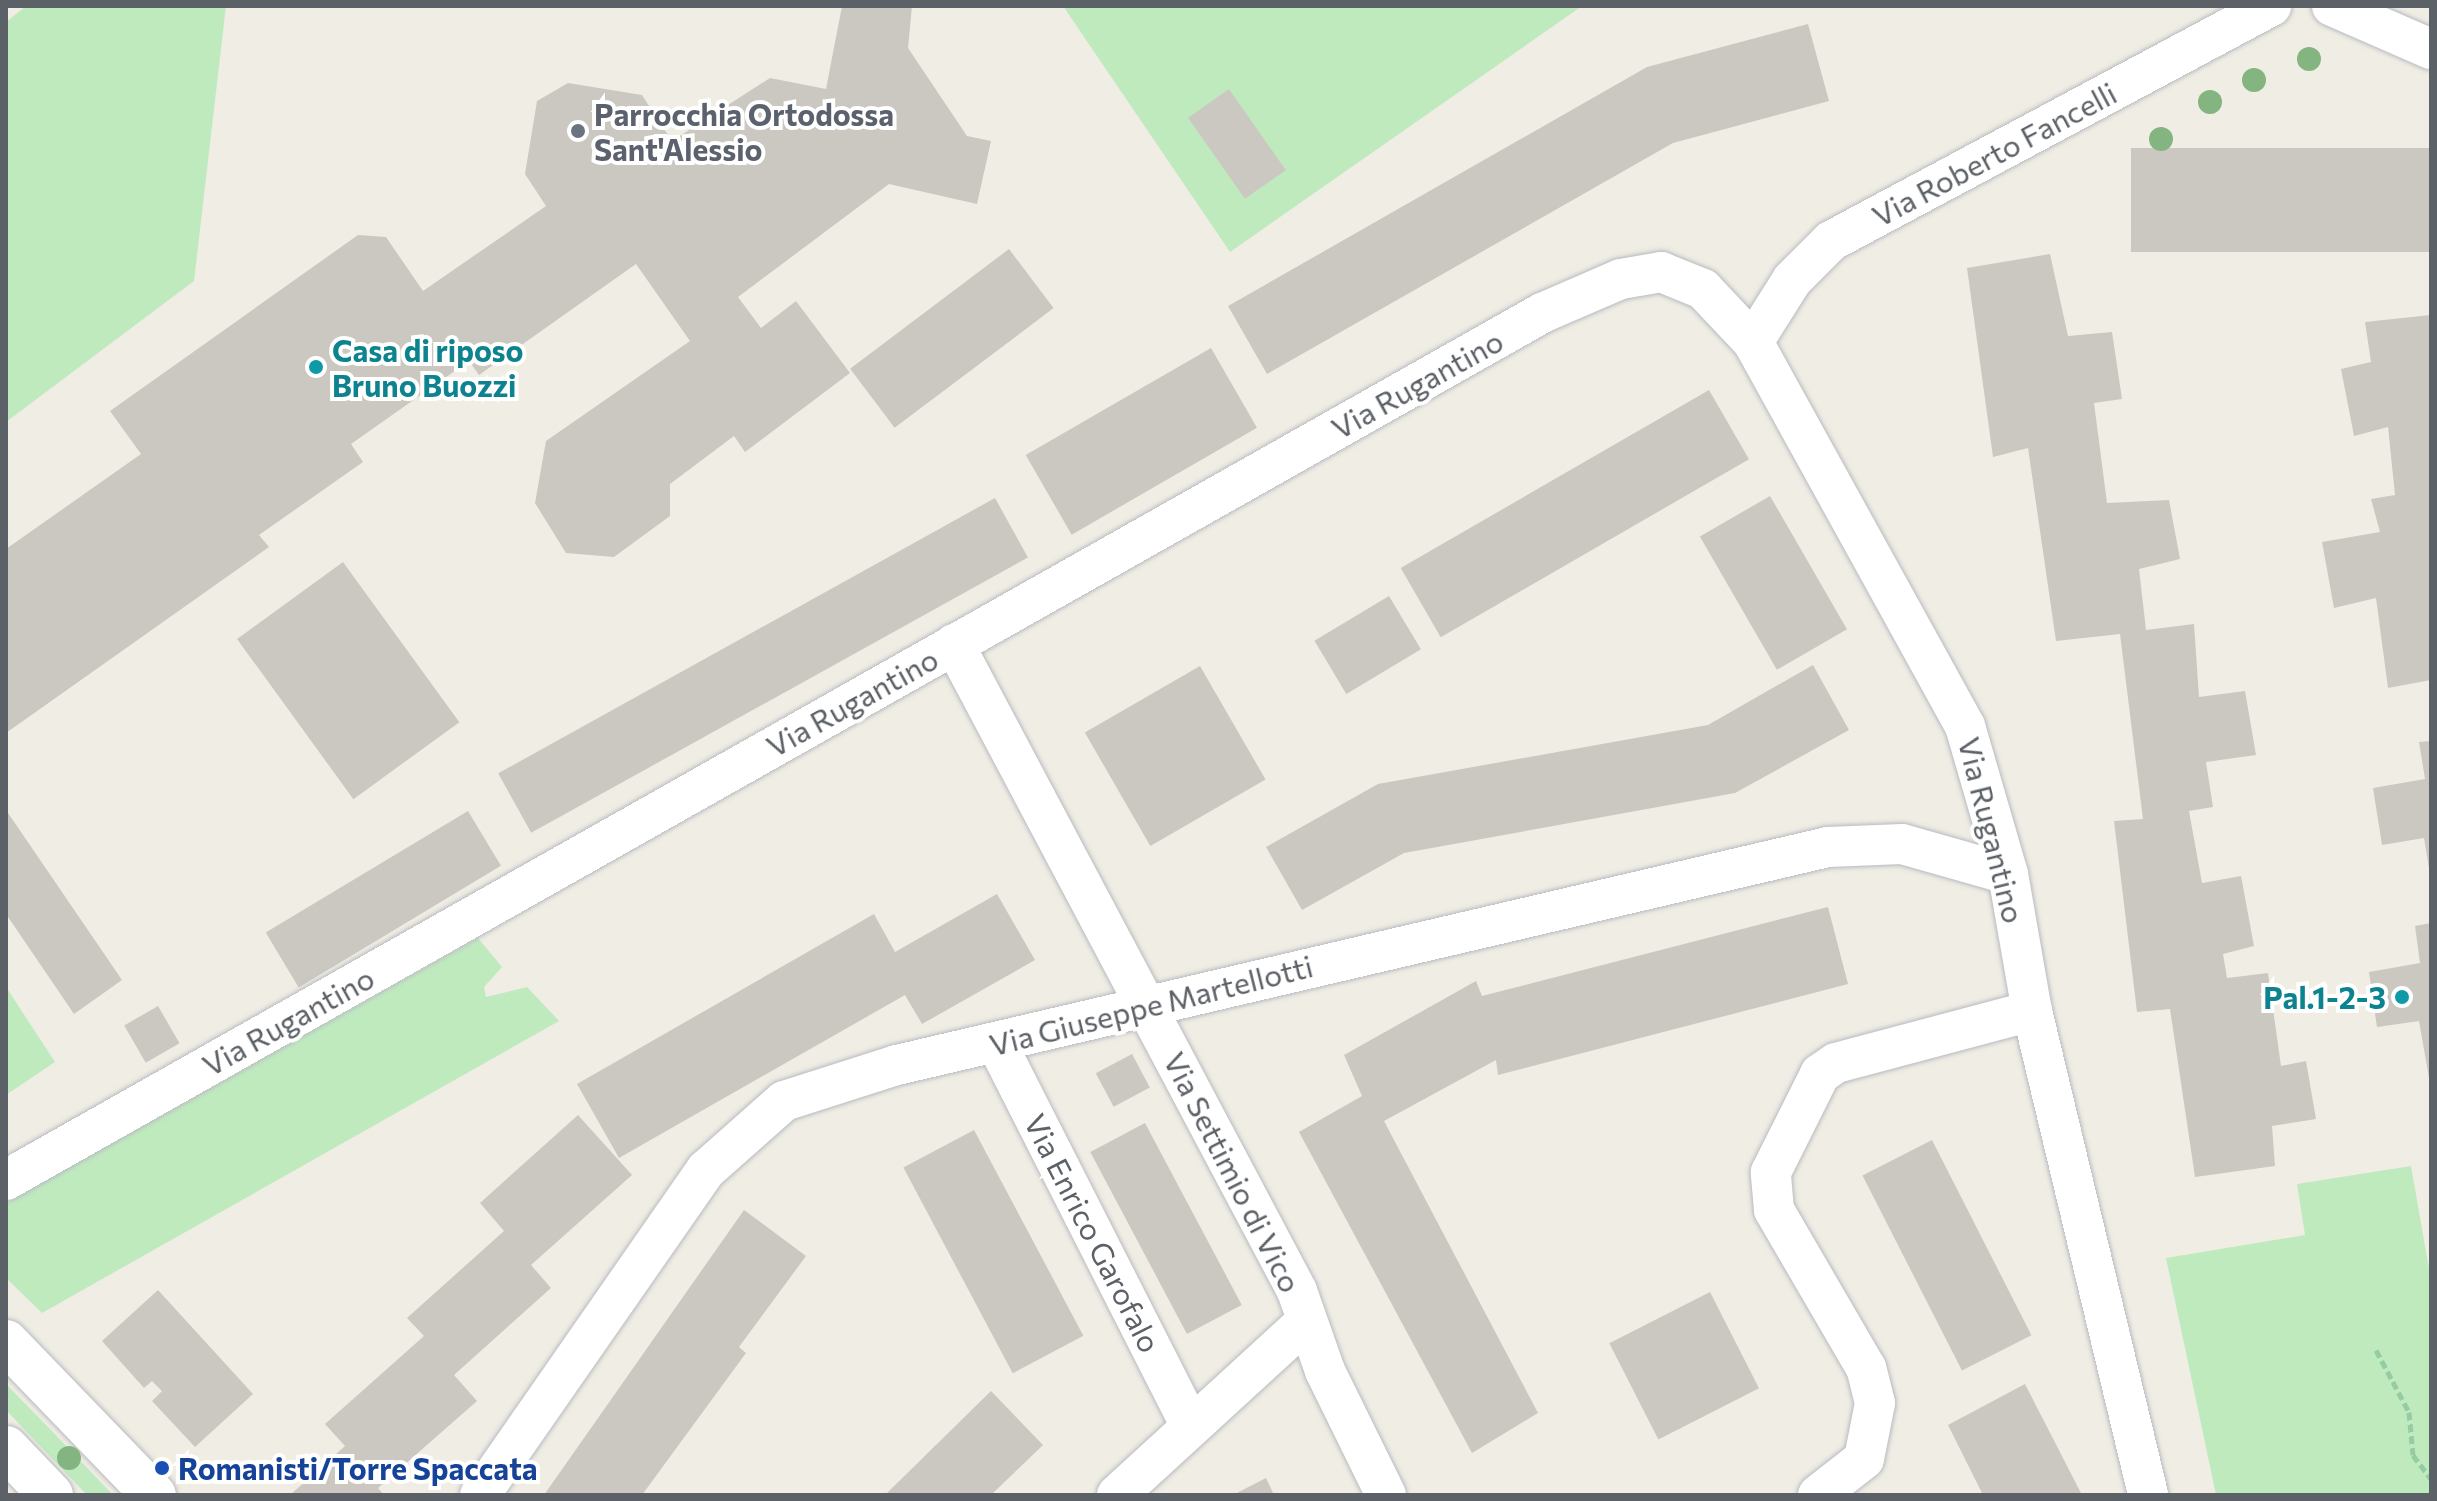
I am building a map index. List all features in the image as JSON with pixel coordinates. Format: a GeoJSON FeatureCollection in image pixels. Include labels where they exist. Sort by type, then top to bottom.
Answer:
{"type":"FeatureCollection","features":[{"type":"Feature","properties":{"kind":"street","name":"Via Roberto Fancelli"},"geometry":{"type":"LineString","coordinates":[[1753,342],[1792,280],[1831,241],[2271,6]]}},
{"type":"Feature","properties":{"kind":"street"},"geometry":{"type":"LineString","coordinates":[[2332,6],[2431,49]]}},
{"type":"Feature","properties":{"kind":"street","name":"Via Rugantino"},"geometry":{"type":"LineString","coordinates":[[6,1180],[1542,313],[1621,279],[1661,272],[1688,280],[1726,308],[1753,342],[1958,709],[1986,780],[2008,874],[2032,1011],[2148,1495]]}},
{"type":"Feature","properties":{"kind":"street","name":"Via Settimio di Vico"},"geometry":{"type":"LineString","coordinates":[[954,644],[1297,1291],[1306,1322],[1386,1495]]}},
{"type":"Feature","properties":{"kind":"street","name":"Via Giuseppe Martellotti"},"geometry":{"type":"LineString","coordinates":[[480,1495],[690,1190],[738,1134],[784,1101],[818,1088],[1146,1004],[1828,847],[1902,844],[2008,874]]}},
{"type":"Feature","properties":{"kind":"street"},"geometry":{"type":"LineString","coordinates":[[1818,1495],[1864,1459],[1875,1403],[1866,1368],[1774,1210],[1771,1172],[1820,1074],[1836,1063],[2032,1011]]}},
{"type":"Feature","properties":{"kind":"street","name":"Via Enrico Garofalo"},"geometry":{"type":"LineString","coordinates":[[997,1044],[1189,1423]]}},
{"type":"Feature","properties":{"kind":"street"},"geometry":{"type":"LineString","coordinates":[[1117,1495],[1189,1423],[1306,1322]]}},
{"type":"Feature","properties":{"kind":"street"},"geometry":{"type":"LineString","coordinates":[[6,1342],[154,1495]]}},
{"type":"Feature","properties":{"kind":"street"},"geometry":{"type":"LineString","coordinates":[[6,1448],[51,1495]]}},
{"type":"Feature","properties":{"kind":"path"},"geometry":{"type":"LineString","coordinates":[[2376,1350],[2409,1412],[2413,1455],[2431,1479]]}},
{"type":"Feature","properties":{"kind":"green space"},"geometry":{"type":"Polygon","coordinates":[[[26,6],[226,6],[194,281],[6,422],[6,22],[26,6]]]}},
{"type":"Feature","properties":{"kind":"green space"},"geometry":{"type":"Polygon","coordinates":[[[1063,6],[1582,6],[1230,252],[1063,6]]]}},
{"type":"Feature","properties":{"kind":"green space"},"geometry":{"type":"Polygon","coordinates":[[[478,938],[502,967],[484,987],[486,997],[527,987],[559,1021],[42,1313],[6,1278],[6,1203],[478,938]]]}},
{"type":"Feature","properties":{"kind":"green space"},"geometry":{"type":"Polygon","coordinates":[[[6,987],[55,1062],[6,1095],[6,987]]]}},
{"type":"Feature","properties":{"kind":"green space"},"geometry":{"type":"Polygon","coordinates":[[[2411,1166],[2431,1280],[2431,1495],[2216,1495],[2166,1258],[2305,1235],[2297,1184],[2411,1166]]]}},
{"type":"Feature","properties":{"kind":"green space"},"geometry":{"type":"Polygon","coordinates":[[[6,1384],[113,1495],[87,1495],[6,1410],[6,1384]]]}},
{"type":"Feature","properties":{"kind":"building","name":"Casa di riposo Bruno Buozzi"},"geometry":{"type":"Polygon","coordinates":[[[842,6],[912,6],[908,48],[967,136],[991,141],[977,204],[889,184],[738,297],[761,328],[796,301],[850,373],[745,452],[734,436],[670,484],[670,516],[614,557],[566,553],[535,503],[546,441],[690,341],[636,264],[479,375],[469,361],[351,444],[363,462],[259,535],[269,547],[6,733],[6,549],[141,454],[110,411],[358,235],[386,237],[423,291],[546,206],[525,174],[537,101],[568,83],[642,95],[672,141],[770,78],[826,89],[842,6]]]}},
{"type":"Feature","properties":{"kind":"building"},"geometry":{"type":"Polygon","coordinates":[[[1808,24],[1829,101],[1673,143],[1267,374],[1228,306],[1647,67],[1808,24]]]}},
{"type":"Feature","properties":{"kind":"building"},"geometry":{"type":"Polygon","coordinates":[[[1229,89],[1286,170],[1245,199],[1188,118],[1229,89]]]}},
{"type":"Feature","properties":{"kind":"building"},"geometry":{"type":"Polygon","coordinates":[[[2131,148],[2431,148],[2431,252],[2131,252],[2131,148]]]}},
{"type":"Feature","properties":{"kind":"building"},"geometry":{"type":"Polygon","coordinates":[[[1009,249],[1054,308],[895,428],[850,369],[1009,249]]]}},
{"type":"Feature","properties":{"kind":"building"},"geometry":{"type":"Polygon","coordinates":[[[2050,254],[2068,336],[2112,332],[2122,399],[2094,403],[2107,503],[2169,500],[2180,559],[2139,569],[2146,630],[2194,624],[2199,697],[2245,691],[2256,755],[2206,762],[2213,807],[2189,811],[2202,883],[2241,876],[2254,946],[2223,954],[2227,978],[2268,973],[2281,1066],[2306,1061],[2316,1119],[2272,1126],[2275,1166],[2195,1177],[2170,1009],[2137,1012],[2114,821],[2143,819],[2120,634],[2056,641],[2028,448],[1993,457],[1967,268],[2050,254]]]}},
{"type":"Feature","properties":{"kind":"building"},"geometry":{"type":"Polygon","coordinates":[[[2431,315],[2431,680],[2388,688],[2376,598],[2334,608],[2322,542],[2380,532],[2371,499],[2395,495],[2388,427],[2354,436],[2341,369],[2371,362],[2365,322],[2431,315]]]}},
{"type":"Feature","properties":{"kind":"building"},"geometry":{"type":"Polygon","coordinates":[[[1211,348],[1257,428],[1072,535],[1026,455],[1211,348]]]}},
{"type":"Feature","properties":{"kind":"building"},"geometry":{"type":"Polygon","coordinates":[[[1709,390],[1749,459],[1441,637],[1401,568],[1709,390]]]}},
{"type":"Feature","properties":{"kind":"building"},"geometry":{"type":"Polygon","coordinates":[[[1770,496],[1847,629],[1777,670],[1700,536],[1770,496]]]}},
{"type":"Feature","properties":{"kind":"building"},"geometry":{"type":"Polygon","coordinates":[[[995,498],[1028,557],[531,833],[498,773],[995,498]]]}},
{"type":"Feature","properties":{"kind":"building"},"geometry":{"type":"Polygon","coordinates":[[[343,562],[459,722],[353,799],[237,639],[343,562]]]}},
{"type":"Feature","properties":{"kind":"building"},"geometry":{"type":"Polygon","coordinates":[[[1389,596],[1421,649],[1346,694],[1314,641],[1389,596]]]}},
{"type":"Feature","properties":{"kind":"building"},"geometry":{"type":"Polygon","coordinates":[[[1813,665],[1849,730],[1735,793],[1404,853],[1302,910],[1266,847],[1378,784],[1708,725],[1813,665]]]}},
{"type":"Feature","properties":{"kind":"building"},"geometry":{"type":"Polygon","coordinates":[[[1200,666],[1266,779],[1150,846],[1085,732],[1200,666]]]}},
{"type":"Feature","properties":{"kind":"building"},"geometry":{"type":"Polygon","coordinates":[[[2431,741],[2429,868],[2424,838],[2382,845],[2373,788],[2425,779],[2419,742],[2431,741]]]}},
{"type":"Feature","properties":{"kind":"building"},"geometry":{"type":"Polygon","coordinates":[[[6,810],[122,980],[74,1014],[6,914],[6,810]]]}},
{"type":"Feature","properties":{"kind":"building"},"geometry":{"type":"Polygon","coordinates":[[[468,811],[501,866],[299,987],[266,933],[468,811]]]}},
{"type":"Feature","properties":{"kind":"building"},"geometry":{"type":"Polygon","coordinates":[[[997,894],[1035,960],[922,1024],[905,995],[619,1158],[577,1084],[874,914],[895,952],[997,894]]]}},
{"type":"Feature","properties":{"kind":"building"},"geometry":{"type":"Polygon","coordinates":[[[1828,907],[1848,984],[1498,1075],[1496,1060],[1384,1121],[1538,1413],[1472,1453],[1299,1132],[1362,1096],[1344,1055],[1476,981],[1482,996],[1828,907]]]}},
{"type":"Feature","properties":{"kind":"building","name":"Pal.1-2-3"},"geometry":{"type":"Polygon","coordinates":[[[2431,923],[2429,1078],[2419,1021],[2377,1027],[2369,972],[2420,963],[2415,926],[2431,923]]]}},
{"type":"Feature","properties":{"kind":"building"},"geometry":{"type":"Polygon","coordinates":[[[158,1006],[180,1043],[146,1063],[124,1026],[158,1006]]]}},
{"type":"Feature","properties":{"kind":"building"},"geometry":{"type":"Polygon","coordinates":[[[1132,1054],[1150,1088],[1114,1107],[1096,1073],[1132,1054]]]}},
{"type":"Feature","properties":{"kind":"building"},"geometry":{"type":"Polygon","coordinates":[[[578,1115],[632,1175],[531,1265],[551,1288],[454,1375],[477,1401],[378,1488],[384,1495],[290,1495],[345,1446],[325,1424],[424,1336],[407,1318],[504,1231],[480,1203],[578,1115]]]}},
{"type":"Feature","properties":{"kind":"building"},"geometry":{"type":"Polygon","coordinates":[[[1145,1123],[1242,1305],[1187,1334],[1090,1152],[1145,1123]]]}},
{"type":"Feature","properties":{"kind":"building"},"geometry":{"type":"Polygon","coordinates":[[[974,1130],[1083,1336],[1013,1373],[903,1168],[974,1130]]]}},
{"type":"Feature","properties":{"kind":"building"},"geometry":{"type":"Polygon","coordinates":[[[1932,1140],[2031,1335],[1962,1371],[1863,1175],[1932,1140]]]}},
{"type":"Feature","properties":{"kind":"building"},"geometry":{"type":"Polygon","coordinates":[[[744,1210],[806,1256],[739,1347],[746,1353],[642,1495],[544,1495],[744,1210]]]}},
{"type":"Feature","properties":{"kind":"building"},"geometry":{"type":"Polygon","coordinates":[[[158,1290],[253,1394],[195,1447],[152,1401],[162,1391],[152,1381],[144,1388],[102,1341],[158,1290]]]}},
{"type":"Feature","properties":{"kind":"building"},"geometry":{"type":"Polygon","coordinates":[[[1710,1292],[1759,1388],[1658,1440],[1609,1343],[1710,1292]]]}},
{"type":"Feature","properties":{"kind":"building"},"geometry":{"type":"Polygon","coordinates":[[[2025,1384],[2082,1495],[1983,1495],[1948,1425],[2025,1384]]]}},
{"type":"Feature","properties":{"kind":"building"},"geometry":{"type":"Polygon","coordinates":[[[991,1391],[1043,1445],[991,1495],[885,1495],[991,1391]]]}},
{"type":"Feature","properties":{"kind":"building"},"geometry":{"type":"Polygon","coordinates":[[[1266,1478],[1274,1495],[1233,1495],[1266,1478]]]}},
{"type":"Feature","properties":{"kind":"place","name":"Parrocchia Ortodossa Sant'Alessio"},"geometry":{"type":"Point","coordinates":[578,131]}},
{"type":"Feature","properties":{"kind":"place","name":"Casa di riposo Bruno Buozzi"},"geometry":{"type":"Point","coordinates":[316,367]}},
{"type":"Feature","properties":{"kind":"place","name":"Pal.1-2-3"},"geometry":{"type":"Point","coordinates":[2402,997]}},
{"type":"Feature","properties":{"kind":"place","name":"Romanisti/Torre Spaccata"},"geometry":{"type":"Point","coordinates":[162,1468]}}]}
